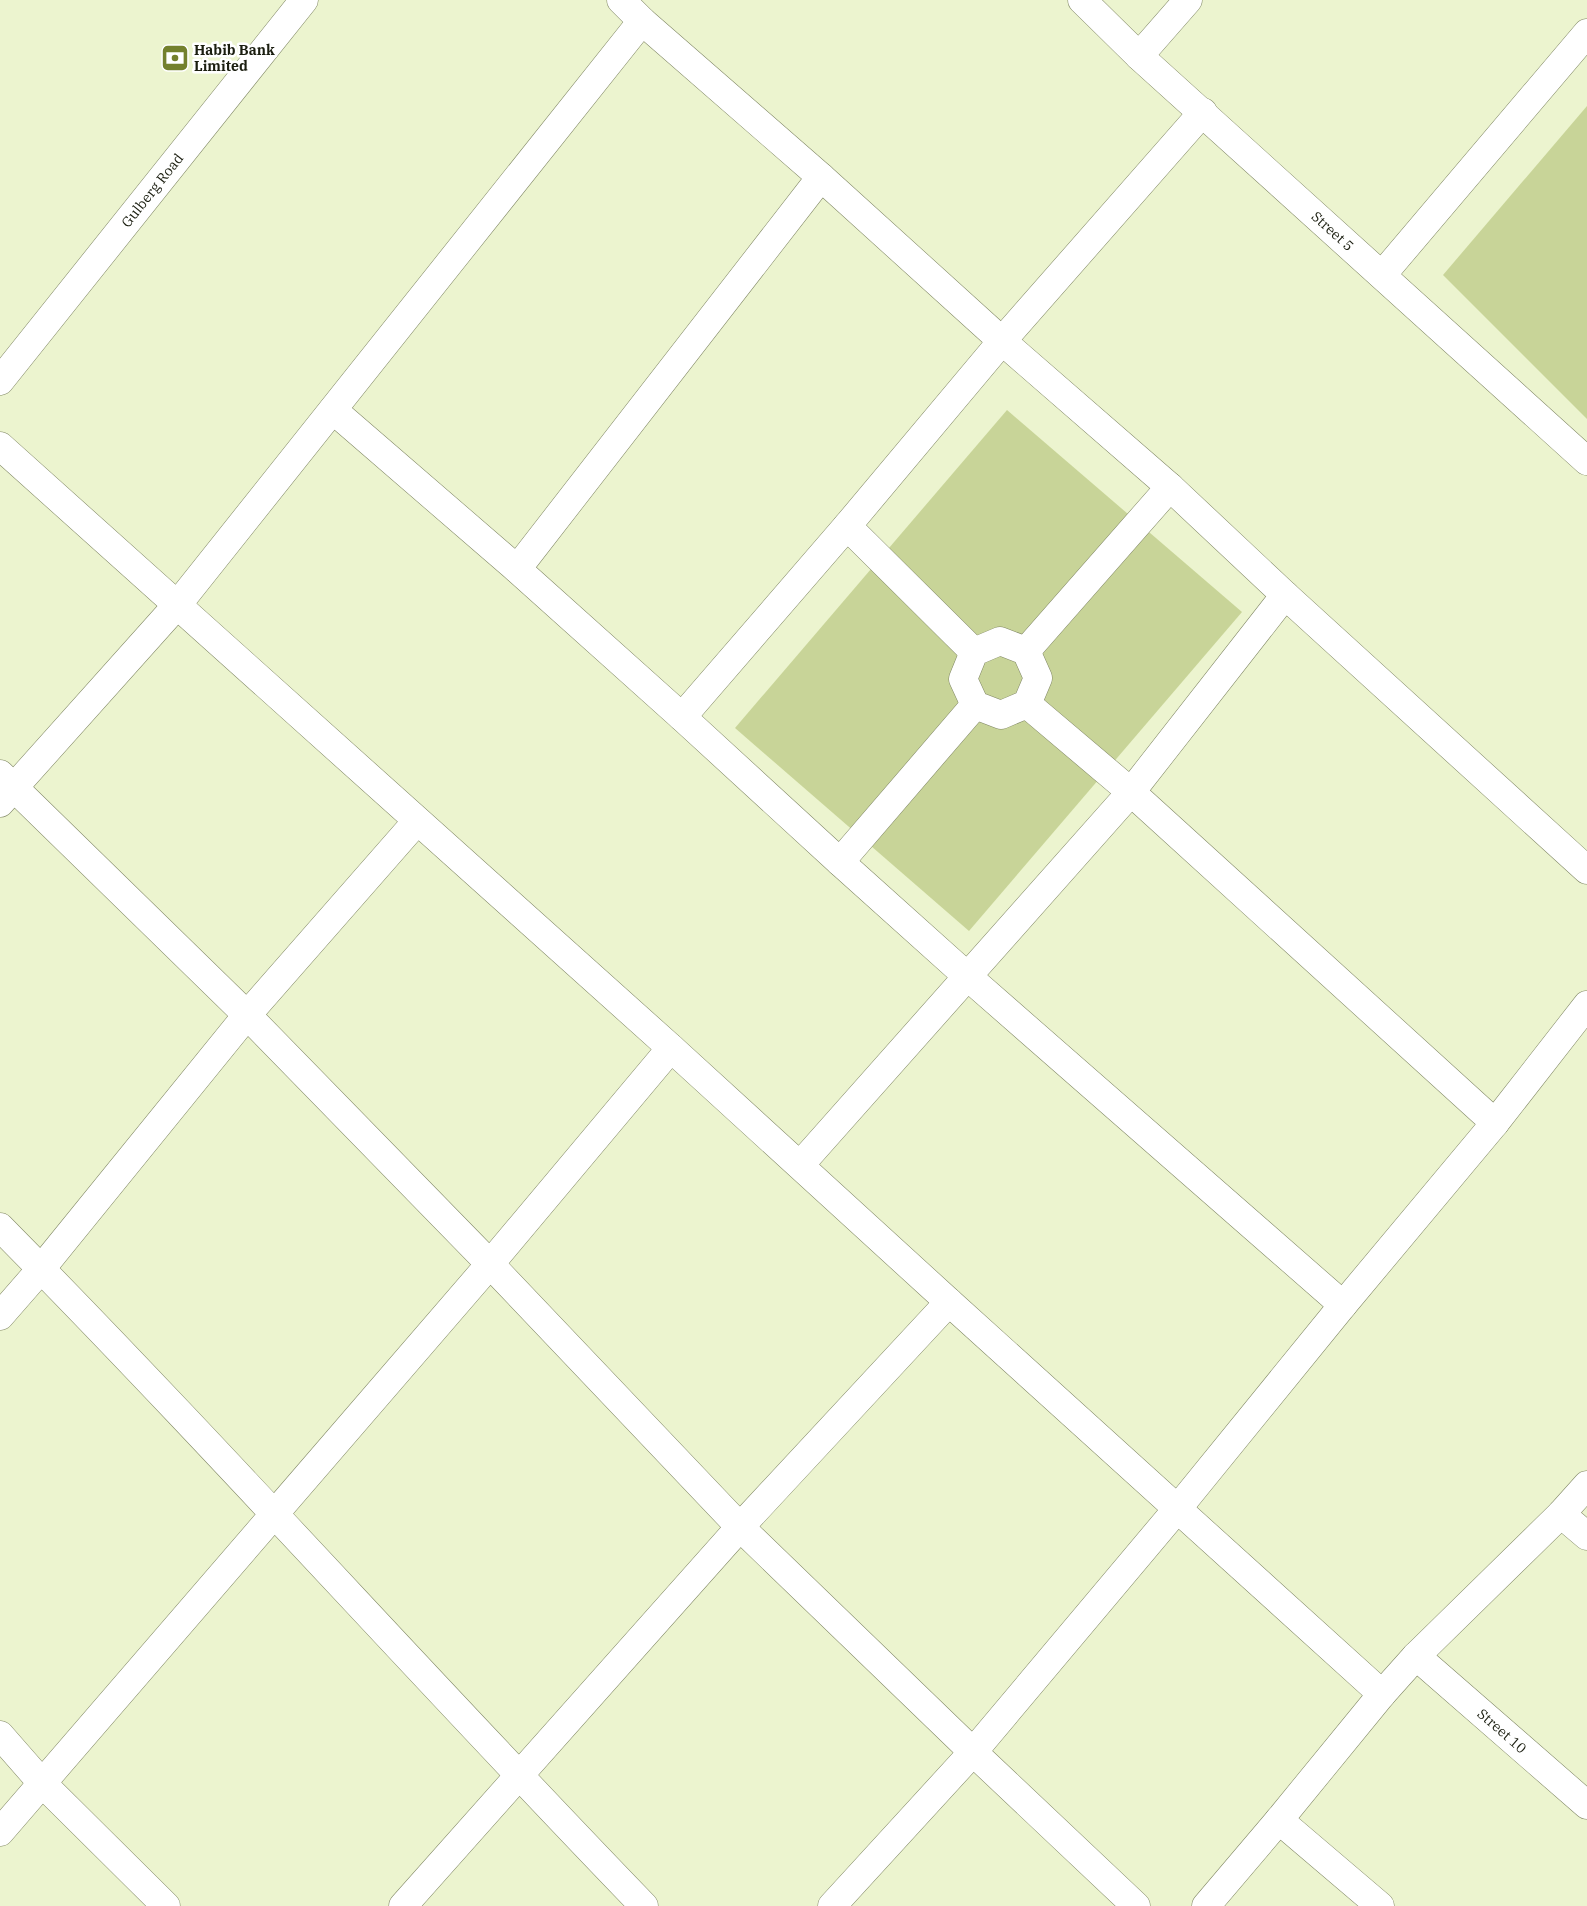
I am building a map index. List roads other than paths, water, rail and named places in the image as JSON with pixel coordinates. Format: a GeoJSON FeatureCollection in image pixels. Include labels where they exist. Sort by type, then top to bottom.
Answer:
{"type":"FeatureCollection","features":[{"type":"Feature","properties":{"kind":"street","name":"Gulberg Road"},"geometry":{"type":"LineString","coordinates":[[0,381],[304,0]]}},
{"type":"Feature","properties":{"kind":"street"},"geometry":{"type":"LineString","coordinates":[[621,0],[642,21],[821,177],[1002,341],[1170,487],[1587,870]]}},
{"type":"Feature","properties":{"kind":"street","name":"Street 5"},"geometry":{"type":"LineString","coordinates":[[1082,0],[1140,56],[1587,461]]}},
{"type":"Feature","properties":{"kind":"street"},"geometry":{"type":"LineString","coordinates":[[1140,56],[1188,0]]}},
{"type":"Feature","properties":{"kind":"street"},"geometry":{"type":"LineString","coordinates":[[642,21],[178,604],[4,788],[247,1015],[490,1264],[740,1527],[1136,1906]]}},
{"type":"Feature","properties":{"kind":"street"},"geometry":{"type":"LineString","coordinates":[[1382,275],[1587,33]]}},
{"type":"Feature","properties":{"kind":"street"},"geometry":{"type":"LineString","coordinates":[[682,717],[847,526],[1002,341],[1202,112]]}},
{"type":"Feature","properties":{"kind":"street"},"geometry":{"type":"LineString","coordinates":[[517,569],[821,177]]}},
{"type":"Feature","properties":{"kind":"street"},"geometry":{"type":"LineString","coordinates":[[333,410],[517,569],[967,976],[1343,1305]]}},
{"type":"Feature","properties":{"kind":"street"},"geometry":{"type":"LineString","coordinates":[[0,446],[671,1048],[1382,1694]]}},
{"type":"Feature","properties":{"kind":"street"},"geometry":{"type":"LineString","coordinates":[[1026,651],[1170,487]]}},
{"type":"Feature","properties":{"kind":"street"},"geometry":{"type":"LineString","coordinates":[[847,526],[974,652]]}},
{"type":"Feature","properties":{"kind":"street"},"geometry":{"type":"LineString","coordinates":[[800,1165],[1131,792],[1285,594]]}},
{"type":"Feature","properties":{"kind":"street"},"geometry":{"type":"LineString","coordinates":[[1000,641],[1026,651],[1038,678],[1027,704],[1001,715],[975,705],[964,679],[974,652],[1000,641]]}},
{"type":"Feature","properties":{"kind":"street"},"geometry":{"type":"LineString","coordinates":[[1027,704],[1131,792],[1495,1123]]}},
{"type":"Feature","properties":{"kind":"street"},"geometry":{"type":"LineString","coordinates":[[840,862],[975,705]]}},
{"type":"Feature","properties":{"kind":"street"},"geometry":{"type":"LineString","coordinates":[[0,1316],[41,1269],[247,1015],[417,822]]}},
{"type":"Feature","properties":{"kind":"street"},"geometry":{"type":"LineString","coordinates":[[832,1906],[973,1752],[1178,1508],[1343,1305],[1495,1123],[1587,1005]]}},
{"type":"Feature","properties":{"kind":"street"},"geometry":{"type":"LineString","coordinates":[[0,1832],[490,1264],[671,1048]]}},
{"type":"Feature","properties":{"kind":"street"},"geometry":{"type":"LineString","coordinates":[[0,1228],[274,1514],[519,1777],[644,1906]]}},
{"type":"Feature","properties":{"kind":"street"},"geometry":{"type":"LineString","coordinates":[[403,1906],[740,1527],[949,1302]]}},
{"type":"Feature","properties":{"kind":"street"},"geometry":{"type":"LineString","coordinates":[[1206,1906],[1382,1694],[1416,1656],[1561,1514],[1587,1485]]}},
{"type":"Feature","properties":{"kind":"street"},"geometry":{"type":"LineString","coordinates":[[1561,1514],[1587,1536]]}},
{"type":"Feature","properties":{"kind":"street","name":"Street 10"},"geometry":{"type":"LineString","coordinates":[[1416,1656],[1587,1805]]}},
{"type":"Feature","properties":{"kind":"street"},"geometry":{"type":"LineString","coordinates":[[0,1735],[42,1783],[166,1906]]}},
{"type":"Feature","properties":{"kind":"street"},"geometry":{"type":"LineString","coordinates":[[1279,1820],[1380,1906]]}},
{"type":"Feature","properties":{"kind":"place","name":"Habib Bank Limited"},"geometry":{"type":"Point","coordinates":[175,58]}}]}
